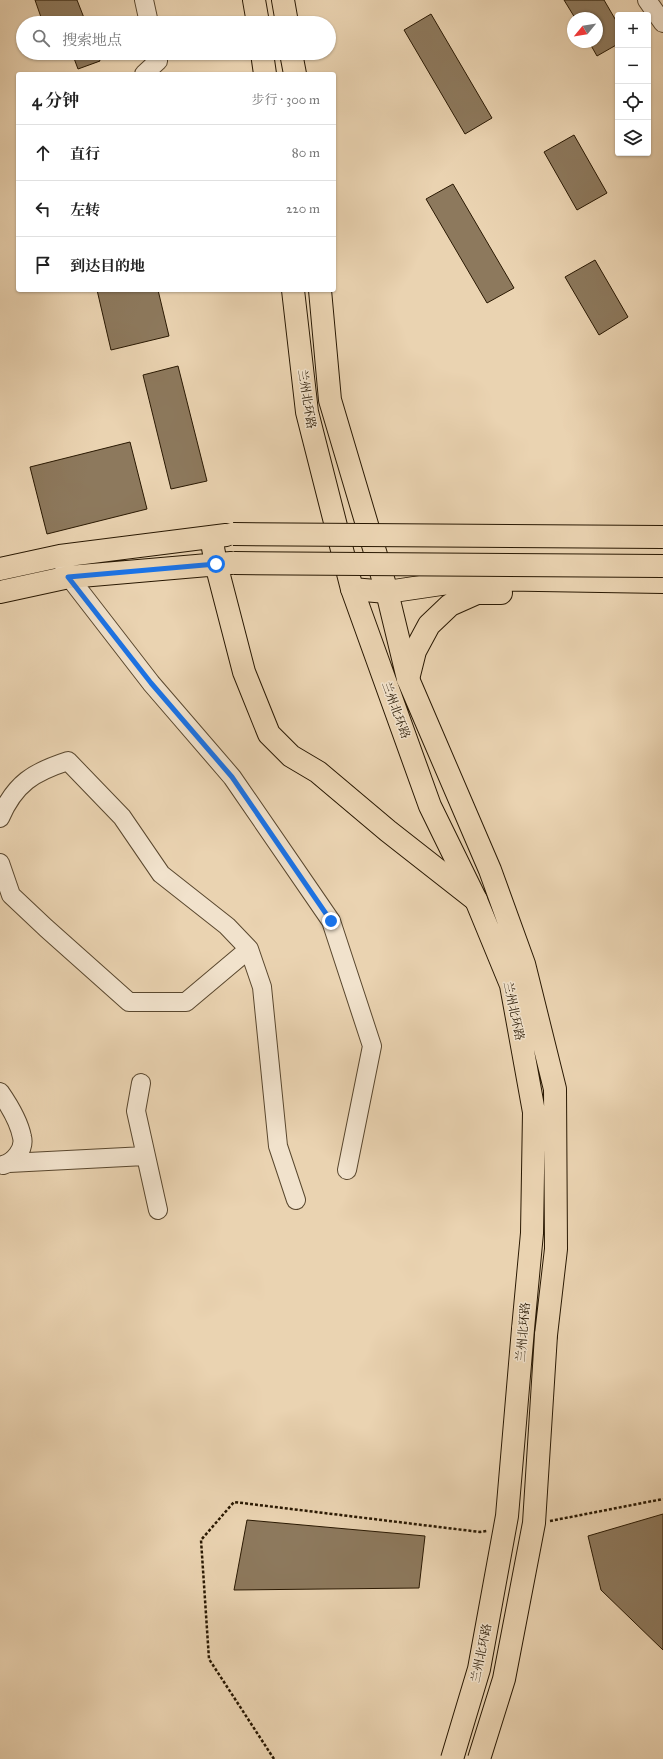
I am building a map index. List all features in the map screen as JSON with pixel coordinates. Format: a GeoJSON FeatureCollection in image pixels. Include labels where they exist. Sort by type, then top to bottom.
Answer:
{"type":"FeatureCollection","features":[{"type":"Feature","properties":{"kind":"main road"},"geometry":{"type":"LineString","coordinates":[[254,0],[257,16]]}},
{"type":"Feature","properties":{"kind":"main road"},"geometry":{"type":"LineString","coordinates":[[283,0],[286,16]]}},
{"type":"Feature","properties":{"kind":"main road"},"geometry":{"type":"LineString","coordinates":[[263,60],[265,72]]}},
{"type":"Feature","properties":{"kind":"main road"},"geometry":{"type":"LineString","coordinates":[[292,60],[295,72]]}},
{"type":"Feature","properties":{"kind":"main road","name":"兰州北环路"},"geometry":{"type":"LineString","coordinates":[[293,292],[307,412],[352,589],[430,806],[476,900],[511,985],[534,1112],[532,1233],[507,1516],[479,1669],[452,1759]]}},
{"type":"Feature","properties":{"kind":"main road","name":"兰州北环路"},"geometry":{"type":"LineString","coordinates":[[320,292],[330,400],[387,592],[408,679],[496,885],[524,964],[555,1089],[556,1250],[546,1335],[534,1523],[504,1679],[479,1759]]}},
{"type":"Feature","properties":{"kind":"main road"},"geometry":{"type":"LineString","coordinates":[[0,570],[60,556],[233,534],[663,537]]}},
{"type":"Feature","properties":{"kind":"main road"},"geometry":{"type":"LineString","coordinates":[[211,536],[225,564],[244,672],[269,734],[291,756],[318,772],[388,831],[476,900]]}},
{"type":"Feature","properties":{"kind":"main road"},"geometry":{"type":"LineString","coordinates":[[0,592],[68,577],[225,564],[663,566]]}},
{"type":"Feature","properties":{"kind":"main road"},"geometry":{"type":"LineString","coordinates":[[352,589],[387,592],[476,579],[663,582]]}},
{"type":"Feature","properties":{"kind":"main road"},"geometry":{"type":"LineString","coordinates":[[408,679],[415,651],[429,625],[450,605],[477,593],[663,596]]}},
{"type":"Feature","properties":{"kind":"street"},"geometry":{"type":"LineString","coordinates":[[144,0],[147,16]]}},
{"type":"Feature","properties":{"kind":"street"},"geometry":{"type":"LineString","coordinates":[[647,0],[663,23]]}},
{"type":"Feature","properties":{"kind":"street"},"geometry":{"type":"LineString","coordinates":[[146,72],[158,60]]}},
{"type":"Feature","properties":{"kind":"street"},"geometry":{"type":"LineString","coordinates":[[60,556],[68,577],[151,683],[232,777],[331,921],[372,1046],[347,1170]]}},
{"type":"Feature","properties":{"kind":"street"},"geometry":{"type":"LineString","coordinates":[[0,818],[6,804],[22,784],[44,769],[68,761],[122,816],[161,874],[227,926],[249,949],[262,987],[278,1146],[296,1200]]}},
{"type":"Feature","properties":{"kind":"street"},"geometry":{"type":"LineString","coordinates":[[0,863],[11,895],[129,1002],[186,1002],[249,949]]}},
{"type":"Feature","properties":{"kind":"street"},"geometry":{"type":"LineString","coordinates":[[141,1083],[136,1111],[158,1210]]}},
{"type":"Feature","properties":{"kind":"street"},"geometry":{"type":"LineString","coordinates":[[0,1092],[9,1106],[23,1138],[19,1153],[4,1164]]}},
{"type":"Feature","properties":{"kind":"street"},"geometry":{"type":"LineString","coordinates":[[4,1164],[145,1156]]}},
{"type":"Feature","properties":{"kind":"path"},"geometry":{"type":"LineString","coordinates":[[543,1522],[663,1500]]}},
{"type":"Feature","properties":{"kind":"path"},"geometry":{"type":"LineString","coordinates":[[274,1759],[209,1659],[201,1540],[234,1502],[480,1532],[488,1531]]}},
{"type":"Feature","properties":{"kind":"building"},"geometry":{"type":"Polygon","coordinates":[[[35,0],[77,0],[83,16],[41,16],[35,0]]]}},
{"type":"Feature","properties":{"kind":"building"},"geometry":{"type":"Polygon","coordinates":[[[564,0],[604,0],[615,19],[615,46],[597,56],[592,48],[603,48],[603,12],[571,12],[564,0]]]}},
{"type":"Feature","properties":{"kind":"building"},"geometry":{"type":"Polygon","coordinates":[[[431,14],[492,118],[465,134],[404,30],[431,14]]]}},
{"type":"Feature","properties":{"kind":"building"},"geometry":{"type":"Polygon","coordinates":[[[75,60],[100,60],[100,61],[78,69],[75,60]]]}},
{"type":"Feature","properties":{"kind":"building"},"geometry":{"type":"Polygon","coordinates":[[[574,135],[607,193],[577,210],[544,152],[574,135]]]}},
{"type":"Feature","properties":{"kind":"building"},"geometry":{"type":"Polygon","coordinates":[[[453,184],[514,288],[487,303],[426,199],[453,184]]]}},
{"type":"Feature","properties":{"kind":"building"},"geometry":{"type":"Polygon","coordinates":[[[595,260],[628,317],[599,335],[565,277],[595,260]]]}},
{"type":"Feature","properties":{"kind":"building"},"geometry":{"type":"Polygon","coordinates":[[[97,292],[158,292],[169,336],[111,350],[97,292]]]}},
{"type":"Feature","properties":{"kind":"building"},"geometry":{"type":"Polygon","coordinates":[[[178,366],[207,481],[171,489],[143,375],[178,366]]]}},
{"type":"Feature","properties":{"kind":"building"},"geometry":{"type":"Polygon","coordinates":[[[130,442],[147,509],[47,534],[30,467],[130,442]]]}},
{"type":"Feature","properties":{"kind":"building"},"geometry":{"type":"Polygon","coordinates":[[[663,1514],[663,1650],[601,1590],[588,1536],[663,1514]]]}},
{"type":"Feature","properties":{"kind":"building"},"geometry":{"type":"Polygon","coordinates":[[[247,1520],[425,1536],[419,1588],[234,1590],[247,1520]]]}},
{"type":"Feature","properties":{"kind":"route"},"geometry":{"type":"LineString","coordinates":[[216,564],[68,577],[151,683],[232,777],[331,921]]}}]}
